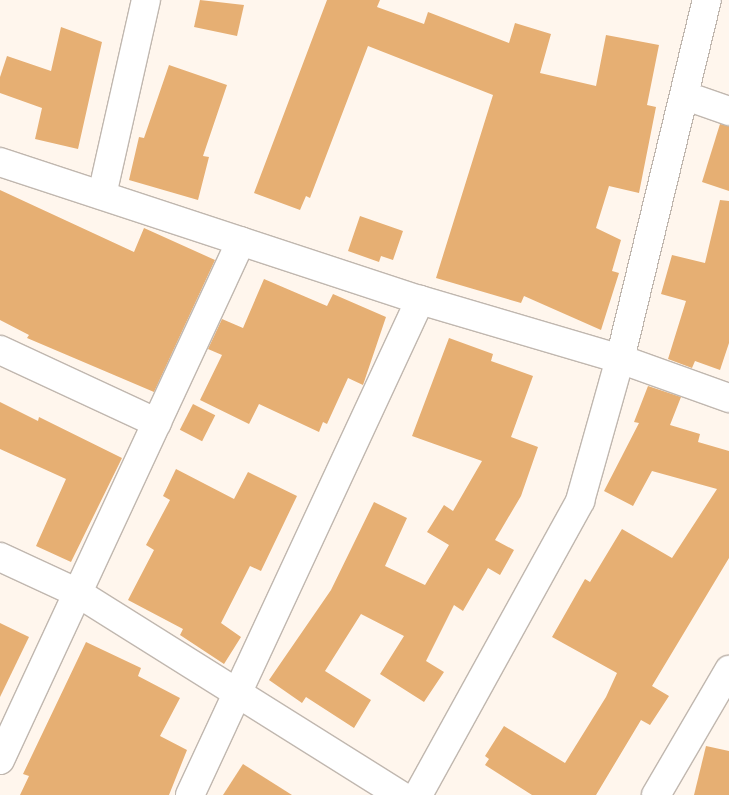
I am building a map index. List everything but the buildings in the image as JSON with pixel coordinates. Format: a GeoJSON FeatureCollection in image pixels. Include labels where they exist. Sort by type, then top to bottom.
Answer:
{"type":"FeatureCollection","features":[{"type":"Feature","properties":{"kind":"street"},"geometry":{"type":"LineString","coordinates":[[102,195],[146,0]]}},
{"type":"Feature","properties":{"kind":"street"},"geometry":{"type":"LineString","coordinates":[[418,795],[580,502],[620,359],[686,96],[707,0]]}},
{"type":"Feature","properties":{"kind":"street"},"geometry":{"type":"LineString","coordinates":[[686,96],[729,111]]}},
{"type":"Feature","properties":{"kind":"street"},"geometry":{"type":"LineString","coordinates":[[0,162],[420,300],[620,359],[729,398]]}},
{"type":"Feature","properties":{"kind":"street"},"geometry":{"type":"LineString","coordinates":[[0,760],[241,241]]}},
{"type":"Feature","properties":{"kind":"street"},"geometry":{"type":"LineString","coordinates":[[190,795],[420,300]]}},
{"type":"Feature","properties":{"kind":"street"},"geometry":{"type":"LineString","coordinates":[[0,350],[157,423]]}},
{"type":"Feature","properties":{"kind":"street"},"geometry":{"type":"LineString","coordinates":[[0,557],[78,593],[400,795]]}},
{"type":"Feature","properties":{"kind":"street"},"geometry":{"type":"LineString","coordinates":[[656,795],[717,713],[729,670]]}}]}
